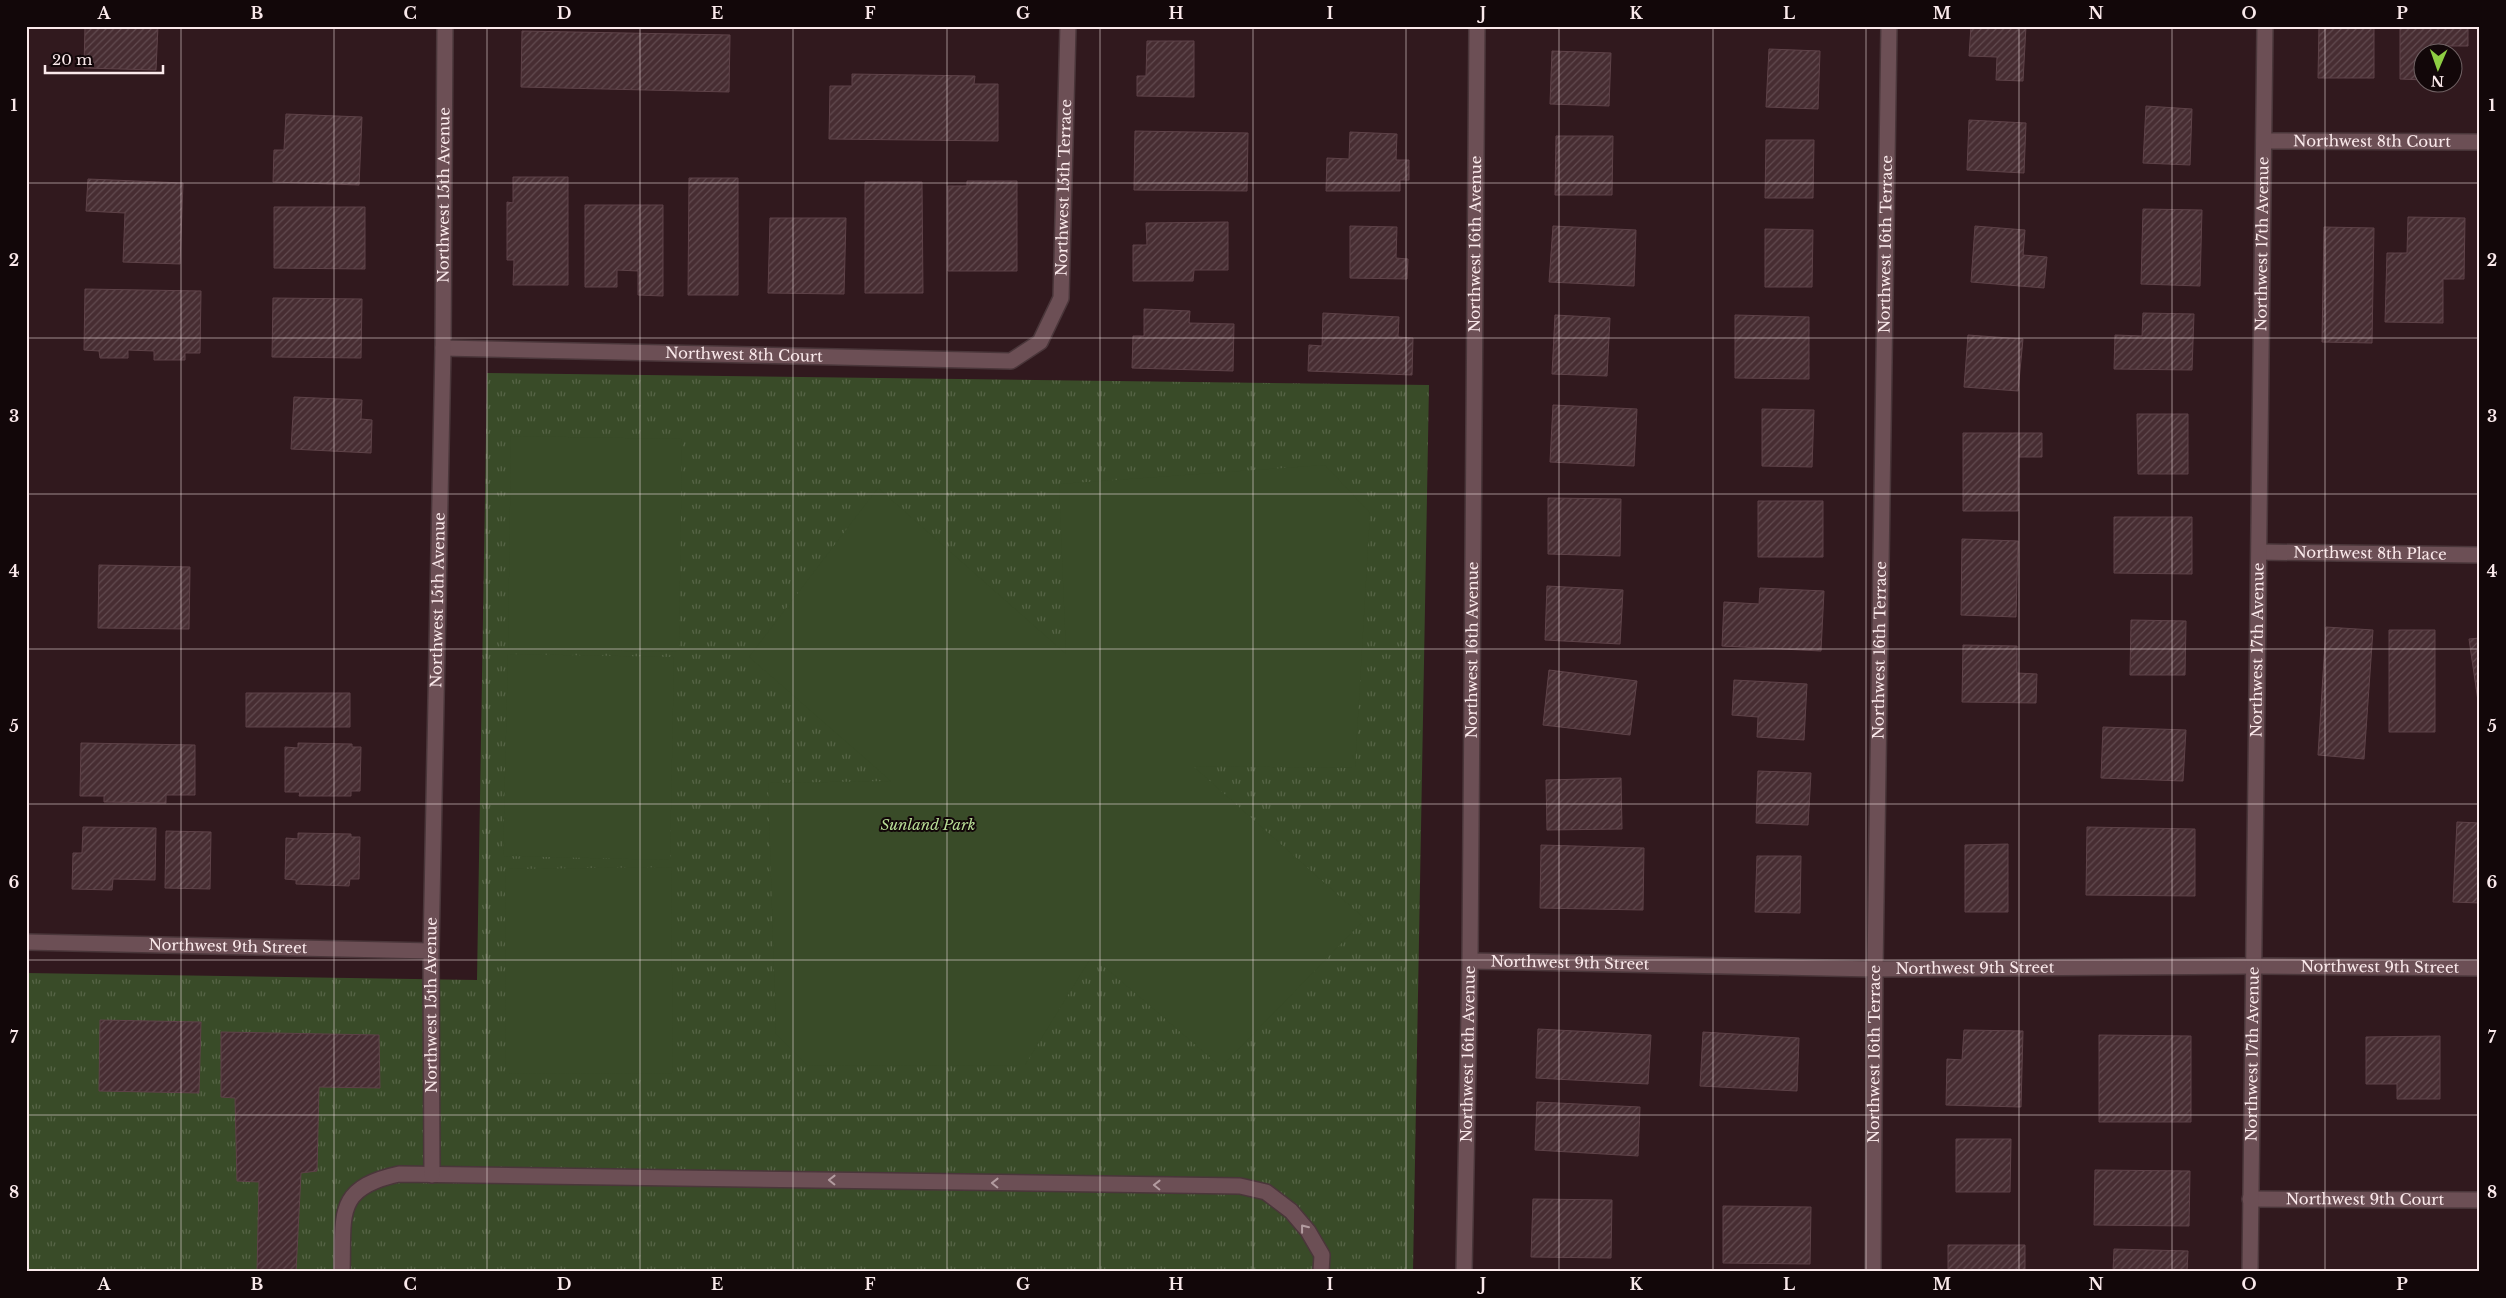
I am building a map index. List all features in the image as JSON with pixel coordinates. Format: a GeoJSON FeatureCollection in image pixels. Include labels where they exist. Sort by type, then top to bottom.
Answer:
{"type":"FeatureCollection","features":[{"type":"Feature","properties":{"kind":"street","name":"Northwest 15th Avenue"},"geometry":{"type":"LineString","coordinates":[[432,1175],[430,951],[443,348],[445,26]]}},
{"type":"Feature","properties":{"kind":"street","name":"Northwest 15th Terrace"},"geometry":{"type":"LineString","coordinates":[[1040,342],[1061,298],[1068,26]]}},
{"type":"Feature","properties":{"kind":"street","name":"Northwest 16th Avenue"},"geometry":{"type":"LineString","coordinates":[[1464,1272],[1470,962],[1476,26]]}},
{"type":"Feature","properties":{"kind":"street","name":"Northwest 16th Terrace"},"geometry":{"type":"LineString","coordinates":[[1873,1272],[1875,969],[1889,26]]}},
{"type":"Feature","properties":{"kind":"street","name":"Northwest 17th Avenue"},"geometry":{"type":"LineString","coordinates":[[2250,1272],[2265,26]]}},
{"type":"Feature","properties":{"kind":"street","name":"Northwest 8th Court"},"geometry":{"type":"LineString","coordinates":[[2264,141],[2480,142]]}},
{"type":"Feature","properties":{"kind":"street","name":"Northwest 8th Court"},"geometry":{"type":"LineString","coordinates":[[443,348],[1011,361],[1040,342]]}},
{"type":"Feature","properties":{"kind":"street","name":"Northwest 8th Place"},"geometry":{"type":"LineString","coordinates":[[2260,552],[2480,555]]}},
{"type":"Feature","properties":{"kind":"street","name":"Northwest 9th Street"},"geometry":{"type":"LineString","coordinates":[[26,942],[430,951]]}},
{"type":"Feature","properties":{"kind":"street","name":"Northwest 9th Street"},"geometry":{"type":"LineString","coordinates":[[1470,962],[1875,969],[2255,966],[2480,968]]}},
{"type":"Feature","properties":{"kind":"street"},"geometry":{"type":"LineString","coordinates":[[342,1272],[345,1207],[359,1188],[378,1179],[399,1174],[1240,1186],[1266,1192],[1291,1211],[1308,1231],[1322,1255],[1321,1272]]}},
{"type":"Feature","properties":{"kind":"street","name":"Northwest 9th Court"},"geometry":{"type":"LineString","coordinates":[[2250,1199],[2480,1200]]}},
{"type":"Feature","properties":{"kind":"green space","name":"Sunland Park"},"geometry":{"type":"Polygon","coordinates":[[[487,373],[1429,385],[1413,1272],[26,1272],[26,973],[477,980],[487,373]]]}},
{"type":"Feature","properties":{"kind":"green space"},"geometry":{"type":"Polygon","coordinates":[[[511,436],[682,439],[679,652],[508,649],[511,436]]]}},
{"type":"Feature","properties":{"kind":"green space"},"geometry":{"type":"Polygon","coordinates":[[[1325,465],[1370,513],[1355,768],[1193,766],[1365,919],[1221,1067],[1092,956],[1025,1065],[808,1066],[776,1034],[768,783],[891,781],[749,657],[878,488],[1066,654],[1059,484],[1325,465]]]}},
{"type":"Feature","properties":{"kind":"green space"},"geometry":{"type":"Polygon","coordinates":[[[508,654],[674,657],[670,860],[503,856],[508,654]]]}},
{"type":"Feature","properties":{"kind":"green space"},"geometry":{"type":"Polygon","coordinates":[[[671,867],[673,1073],[506,1074],[505,869],[671,867]]]}},
{"type":"Feature","properties":{"kind":"building"},"geometry":{"type":"Polygon","coordinates":[[[85,26],[158,26],[156,70],[84,68],[85,26]]]}},
{"type":"Feature","properties":{"kind":"building"},"geometry":{"type":"Polygon","coordinates":[[[1971,26],[2026,26],[2023,81],[1996,80],[1997,57],[1969,56],[1971,26]]]}},
{"type":"Feature","properties":{"kind":"building"},"geometry":{"type":"Polygon","coordinates":[[[2319,26],[2374,26],[2374,78],[2318,78],[2319,26]]]}},
{"type":"Feature","properties":{"kind":"building"},"geometry":{"type":"Polygon","coordinates":[[[2400,26],[2468,26],[2468,46],[2464,46],[2464,42],[2414,42],[2414,80],[2400,79],[2400,26]]]}},
{"type":"Feature","properties":{"kind":"building"},"geometry":{"type":"Polygon","coordinates":[[[522,31],[730,35],[729,92],[521,87],[522,31]]]}},
{"type":"Feature","properties":{"kind":"building"},"geometry":{"type":"Polygon","coordinates":[[[1147,41],[1194,41],[1194,97],[1137,96],[1137,76],[1146,76],[1147,41]]]}},
{"type":"Feature","properties":{"kind":"building"},"geometry":{"type":"Polygon","coordinates":[[[1769,49],[1820,51],[1818,109],[1766,107],[1769,49]]]}},
{"type":"Feature","properties":{"kind":"building"},"geometry":{"type":"Polygon","coordinates":[[[1552,51],[1611,53],[1609,106],[1550,104],[1552,51]]]}},
{"type":"Feature","properties":{"kind":"building"},"geometry":{"type":"Polygon","coordinates":[[[852,74],[975,76],[974,84],[998,84],[998,141],[829,139],[830,86],[852,86],[852,74]]]}},
{"type":"Feature","properties":{"kind":"building"},"geometry":{"type":"Polygon","coordinates":[[[2146,106],[2192,109],[2190,165],[2143,163],[2146,106]]]}},
{"type":"Feature","properties":{"kind":"building"},"geometry":{"type":"Polygon","coordinates":[[[286,114],[362,117],[359,185],[273,182],[274,150],[284,150],[286,114]]]}},
{"type":"Feature","properties":{"kind":"building"},"geometry":{"type":"Polygon","coordinates":[[[1969,120],[2026,123],[2024,173],[1967,170],[1969,120]]]}},
{"type":"Feature","properties":{"kind":"building"},"geometry":{"type":"Polygon","coordinates":[[[1135,131],[1248,133],[1247,191],[1134,190],[1135,131]]]}},
{"type":"Feature","properties":{"kind":"building"},"geometry":{"type":"Polygon","coordinates":[[[1350,132],[1397,134],[1396,160],[1409,160],[1409,180],[1400,180],[1400,191],[1326,191],[1327,158],[1349,159],[1350,132]]]}},
{"type":"Feature","properties":{"kind":"building"},"geometry":{"type":"Polygon","coordinates":[[[1556,136],[1613,136],[1612,195],[1555,195],[1556,136]]]}},
{"type":"Feature","properties":{"kind":"building"},"geometry":{"type":"Polygon","coordinates":[[[1766,140],[1814,140],[1813,198],[1765,198],[1766,140]]]}},
{"type":"Feature","properties":{"kind":"building"},"geometry":{"type":"Polygon","coordinates":[[[513,177],[568,177],[568,285],[513,285],[514,260],[507,260],[507,202],[513,203],[513,177]]]}},
{"type":"Feature","properties":{"kind":"building"},"geometry":{"type":"Polygon","coordinates":[[[689,178],[738,178],[738,295],[688,295],[689,178]]]}},
{"type":"Feature","properties":{"kind":"building"},"geometry":{"type":"Polygon","coordinates":[[[88,179],[183,183],[180,264],[123,262],[125,213],[86,211],[88,179]]]}},
{"type":"Feature","properties":{"kind":"building"},"geometry":{"type":"Polygon","coordinates":[[[967,181],[1017,181],[1017,271],[948,271],[948,186],[967,186],[967,181]]]}},
{"type":"Feature","properties":{"kind":"building"},"geometry":{"type":"Polygon","coordinates":[[[865,182],[922,182],[923,293],[865,293],[865,182]]]}},
{"type":"Feature","properties":{"kind":"building"},"geometry":{"type":"Polygon","coordinates":[[[585,205],[663,205],[663,296],[638,295],[638,271],[617,270],[617,287],[585,287],[585,205]]]}},
{"type":"Feature","properties":{"kind":"building"},"geometry":{"type":"Polygon","coordinates":[[[274,207],[365,207],[365,269],[274,268],[274,207]]]}},
{"type":"Feature","properties":{"kind":"building"},"geometry":{"type":"Polygon","coordinates":[[[2143,209],[2202,210],[2200,286],[2141,284],[2143,209]]]}},
{"type":"Feature","properties":{"kind":"building"},"geometry":{"type":"Polygon","coordinates":[[[2408,217],[2465,218],[2464,279],[2443,279],[2443,323],[2385,322],[2387,253],[2407,253],[2408,217]]]}},
{"type":"Feature","properties":{"kind":"building"},"geometry":{"type":"Polygon","coordinates":[[[770,218],[846,218],[844,294],[768,293],[770,218]]]}},
{"type":"Feature","properties":{"kind":"building"},"geometry":{"type":"Polygon","coordinates":[[[1228,222],[1228,270],[1194,270],[1193,281],[1133,281],[1133,245],[1147,245],[1146,223],[1228,222]]]}},
{"type":"Feature","properties":{"kind":"building"},"geometry":{"type":"Polygon","coordinates":[[[1350,226],[1397,227],[1396,258],[1408,259],[1407,279],[1350,278],[1350,226]]]}},
{"type":"Feature","properties":{"kind":"building"},"geometry":{"type":"Polygon","coordinates":[[[1553,226],[1636,230],[1634,286],[1549,282],[1553,226]]]}},
{"type":"Feature","properties":{"kind":"building"},"geometry":{"type":"Polygon","coordinates":[[[1975,226],[2025,230],[2023,255],[2047,257],[2044,288],[1971,282],[1975,226]]]}},
{"type":"Feature","properties":{"kind":"building"},"geometry":{"type":"Polygon","coordinates":[[[2324,227],[2374,228],[2372,343],[2322,342],[2324,227]]]}},
{"type":"Feature","properties":{"kind":"building"},"geometry":{"type":"Polygon","coordinates":[[[1765,229],[1813,230],[1812,287],[1765,287],[1765,229]]]}},
{"type":"Feature","properties":{"kind":"building"},"geometry":{"type":"Polygon","coordinates":[[[85,289],[201,291],[200,353],[185,353],[185,360],[154,360],[154,351],[128,350],[128,358],[100,358],[99,351],[84,350],[85,289]]]}},
{"type":"Feature","properties":{"kind":"building"},"geometry":{"type":"Polygon","coordinates":[[[273,298],[362,299],[361,358],[272,357],[273,298]]]}},
{"type":"Feature","properties":{"kind":"building"},"geometry":{"type":"Polygon","coordinates":[[[1144,309],[1190,311],[1189,323],[1234,324],[1233,371],[1132,368],[1133,336],[1144,336],[1144,309]]]}},
{"type":"Feature","properties":{"kind":"building"},"geometry":{"type":"Polygon","coordinates":[[[1323,313],[1399,317],[1398,337],[1413,338],[1412,375],[1308,371],[1309,345],[1322,346],[1323,313]]]}},
{"type":"Feature","properties":{"kind":"building"},"geometry":{"type":"Polygon","coordinates":[[[2143,313],[2194,314],[2192,370],[2114,369],[2115,335],[2142,336],[2143,313]]]}},
{"type":"Feature","properties":{"kind":"building"},"geometry":{"type":"Polygon","coordinates":[[[1555,315],[1610,318],[1607,376],[1552,374],[1555,315]]]}},
{"type":"Feature","properties":{"kind":"building"},"geometry":{"type":"Polygon","coordinates":[[[1735,315],[1809,317],[1809,379],[1735,378],[1735,315]]]}},
{"type":"Feature","properties":{"kind":"building"},"geometry":{"type":"Polygon","coordinates":[[[1968,335],[2023,339],[2018,391],[1964,387],[1968,335]]]}},
{"type":"Feature","properties":{"kind":"building"},"geometry":{"type":"Polygon","coordinates":[[[294,397],[362,400],[361,419],[372,420],[371,453],[291,449],[294,397]]]}},
{"type":"Feature","properties":{"kind":"building"},"geometry":{"type":"Polygon","coordinates":[[[1553,405],[1637,409],[1634,466],[1550,462],[1553,405]]]}},
{"type":"Feature","properties":{"kind":"building"},"geometry":{"type":"Polygon","coordinates":[[[1762,409],[1814,410],[1812,467],[1762,466],[1762,409]]]}},
{"type":"Feature","properties":{"kind":"building"},"geometry":{"type":"Polygon","coordinates":[[[2137,414],[2188,414],[2188,474],[2138,474],[2137,414]]]}},
{"type":"Feature","properties":{"kind":"building"},"geometry":{"type":"Polygon","coordinates":[[[1963,433],[2042,433],[2042,457],[2018,457],[2018,511],[1963,511],[1963,433]]]}},
{"type":"Feature","properties":{"kind":"building"},"geometry":{"type":"Polygon","coordinates":[[[1548,498],[1621,499],[1620,556],[1548,554],[1548,498]]]}},
{"type":"Feature","properties":{"kind":"building"},"geometry":{"type":"Polygon","coordinates":[[[1758,501],[1823,501],[1823,557],[1758,557],[1758,501]]]}},
{"type":"Feature","properties":{"kind":"building"},"geometry":{"type":"Polygon","coordinates":[[[2114,517],[2192,517],[2192,574],[2114,573],[2114,517]]]}},
{"type":"Feature","properties":{"kind":"building"},"geometry":{"type":"Polygon","coordinates":[[[1962,539],[2018,541],[2016,617],[1961,615],[1962,539]]]}},
{"type":"Feature","properties":{"kind":"building"},"geometry":{"type":"Polygon","coordinates":[[[99,565],[190,567],[189,629],[98,628],[99,565]]]}},
{"type":"Feature","properties":{"kind":"building"},"geometry":{"type":"Polygon","coordinates":[[[1547,586],[1623,590],[1620,644],[1545,640],[1547,586]]]}},
{"type":"Feature","properties":{"kind":"building"},"geometry":{"type":"Polygon","coordinates":[[[1760,588],[1824,591],[1821,651],[1722,646],[1724,602],[1759,604],[1760,588]]]}},
{"type":"Feature","properties":{"kind":"building"},"geometry":{"type":"Polygon","coordinates":[[[2131,620],[2186,621],[2185,675],[2130,675],[2131,620]]]}},
{"type":"Feature","properties":{"kind":"building"},"geometry":{"type":"Polygon","coordinates":[[[2326,627],[2373,630],[2364,759],[2318,755],[2326,627]]]}},
{"type":"Feature","properties":{"kind":"building"},"geometry":{"type":"Polygon","coordinates":[[[2389,630],[2435,630],[2435,732],[2389,732],[2389,630]]]}},
{"type":"Feature","properties":{"kind":"building"},"geometry":{"type":"Polygon","coordinates":[[[2480,638],[2480,715],[2469,639],[2480,638]]]}},
{"type":"Feature","properties":{"kind":"building"},"geometry":{"type":"Polygon","coordinates":[[[1963,645],[2017,646],[2017,673],[2037,674],[2036,703],[1962,702],[1963,645]]]}},
{"type":"Feature","properties":{"kind":"building"},"geometry":{"type":"Polygon","coordinates":[[[1549,670],[1637,681],[1630,735],[1543,725],[1549,670]]]}},
{"type":"Feature","properties":{"kind":"building"},"geometry":{"type":"Polygon","coordinates":[[[1734,680],[1807,684],[1804,740],[1757,737],[1758,717],[1732,715],[1734,680]]]}},
{"type":"Feature","properties":{"kind":"building"},"geometry":{"type":"Polygon","coordinates":[[[246,693],[350,693],[350,727],[246,727],[246,693]]]}},
{"type":"Feature","properties":{"kind":"building"},"geometry":{"type":"Polygon","coordinates":[[[2103,727],[2186,730],[2183,781],[2101,778],[2103,727]]]}},
{"type":"Feature","properties":{"kind":"building"},"geometry":{"type":"Polygon","coordinates":[[[81,743],[195,745],[195,795],[166,795],[166,803],[104,802],[104,796],[80,796],[81,743]]]}},
{"type":"Feature","properties":{"kind":"building"},"geometry":{"type":"Polygon","coordinates":[[[298,743],[352,744],[352,747],[361,747],[360,791],[351,791],[351,796],[299,796],[300,792],[285,792],[285,747],[298,748],[298,743]]]}},
{"type":"Feature","properties":{"kind":"building"},"geometry":{"type":"Polygon","coordinates":[[[1758,771],[1811,773],[1808,825],[1756,823],[1758,771]]]}},
{"type":"Feature","properties":{"kind":"building"},"geometry":{"type":"Polygon","coordinates":[[[1621,778],[1622,829],[1547,830],[1546,780],[1621,778]]]}},
{"type":"Feature","properties":{"kind":"building"},"geometry":{"type":"Polygon","coordinates":[[[2457,822],[2480,823],[2480,903],[2453,902],[2457,822]]]}},
{"type":"Feature","properties":{"kind":"building"},"geometry":{"type":"Polygon","coordinates":[[[83,827],[156,828],[155,880],[113,879],[112,890],[72,889],[73,853],[82,853],[83,827]]]}},
{"type":"Feature","properties":{"kind":"building"},"geometry":{"type":"Polygon","coordinates":[[[2087,827],[2195,829],[2195,896],[2086,895],[2087,827]]]}},
{"type":"Feature","properties":{"kind":"building"},"geometry":{"type":"Polygon","coordinates":[[[166,831],[211,832],[210,889],[165,888],[166,831]]]}},
{"type":"Feature","properties":{"kind":"building"},"geometry":{"type":"Polygon","coordinates":[[[298,833],[351,834],[351,837],[360,837],[359,879],[350,879],[349,886],[296,884],[296,880],[285,879],[286,838],[298,839],[298,833]]]}},
{"type":"Feature","properties":{"kind":"building"},"geometry":{"type":"Polygon","coordinates":[[[2008,844],[2008,912],[1965,912],[1965,845],[2008,844]]]}},
{"type":"Feature","properties":{"kind":"building"},"geometry":{"type":"Polygon","coordinates":[[[1541,845],[1644,848],[1643,910],[1540,908],[1541,845]]]}},
{"type":"Feature","properties":{"kind":"building"},"geometry":{"type":"Polygon","coordinates":[[[1757,856],[1801,856],[1800,913],[1755,912],[1757,856]]]}},
{"type":"Feature","properties":{"kind":"building"},"geometry":{"type":"Polygon","coordinates":[[[100,1020],[201,1022],[199,1093],[99,1091],[100,1020]]]}},
{"type":"Feature","properties":{"kind":"building"},"geometry":{"type":"Polygon","coordinates":[[[1538,1029],[1651,1035],[1648,1084],[1536,1078],[1538,1029]]]}},
{"type":"Feature","properties":{"kind":"building"},"geometry":{"type":"Polygon","coordinates":[[[1964,1030],[2023,1031],[2021,1107],[1946,1105],[1947,1059],[1962,1060],[1964,1030]]]}},
{"type":"Feature","properties":{"kind":"building"},"geometry":{"type":"Polygon","coordinates":[[[221,1032],[379,1035],[380,1088],[319,1087],[317,1171],[301,1173],[296,1272],[257,1272],[259,1182],[237,1181],[235,1098],[221,1097],[221,1032]]]}},
{"type":"Feature","properties":{"kind":"building"},"geometry":{"type":"Polygon","coordinates":[[[1703,1032],[1799,1038],[1797,1091],[1700,1086],[1703,1032]]]}},
{"type":"Feature","properties":{"kind":"building"},"geometry":{"type":"Polygon","coordinates":[[[2099,1035],[2191,1036],[2191,1122],[2099,1122],[2099,1035]]]}},
{"type":"Feature","properties":{"kind":"building"},"geometry":{"type":"Polygon","coordinates":[[[2440,1036],[2440,1099],[2397,1099],[2397,1084],[2366,1084],[2366,1037],[2440,1036]]]}},
{"type":"Feature","properties":{"kind":"building"},"geometry":{"type":"Polygon","coordinates":[[[1537,1102],[1640,1107],[1638,1156],[1535,1150],[1537,1102]]]}},
{"type":"Feature","properties":{"kind":"building"},"geometry":{"type":"Polygon","coordinates":[[[1956,1139],[2011,1139],[2010,1192],[1956,1192],[1956,1139]]]}},
{"type":"Feature","properties":{"kind":"building"},"geometry":{"type":"Polygon","coordinates":[[[2095,1170],[2190,1171],[2189,1226],[2094,1225],[2095,1170]]]}},
{"type":"Feature","properties":{"kind":"building"},"geometry":{"type":"Polygon","coordinates":[[[1533,1199],[1612,1200],[1611,1258],[1531,1257],[1533,1199]]]}},
{"type":"Feature","properties":{"kind":"building"},"geometry":{"type":"Polygon","coordinates":[[[1723,1206],[1811,1207],[1810,1264],[1723,1263],[1723,1206]]]}},
{"type":"Feature","properties":{"kind":"building"},"geometry":{"type":"Polygon","coordinates":[[[1948,1245],[2025,1245],[2025,1272],[1948,1272],[1948,1245]]]}},
{"type":"Feature","properties":{"kind":"building"},"geometry":{"type":"Polygon","coordinates":[[[2114,1249],[2188,1251],[2187,1272],[2113,1272],[2114,1249]]]}}]}
